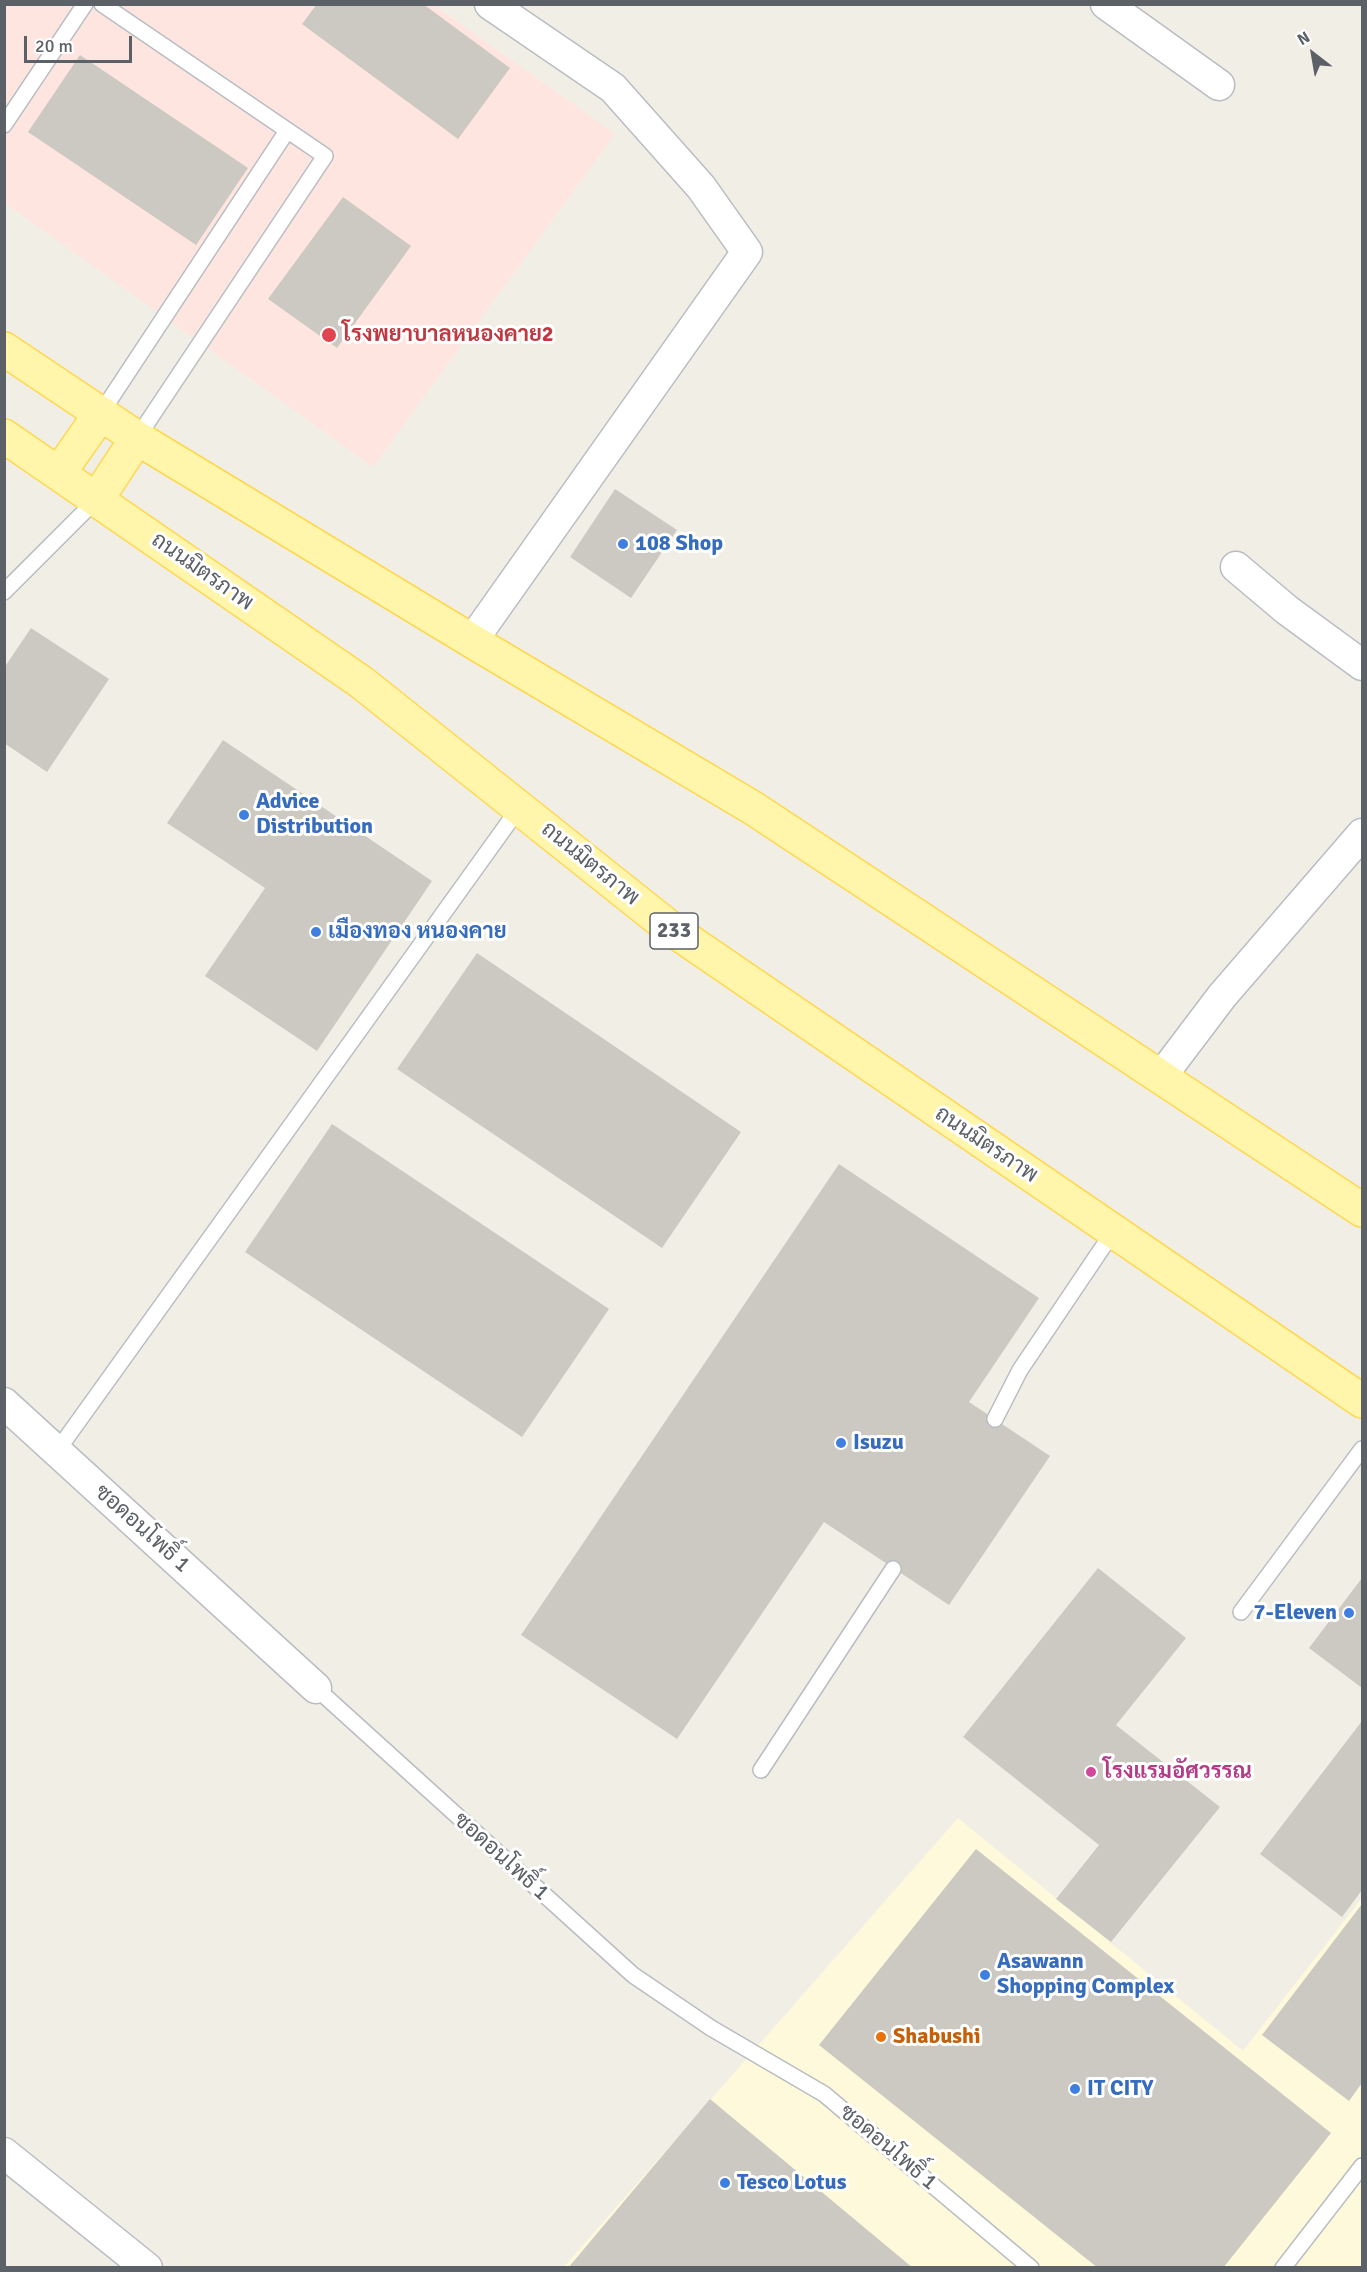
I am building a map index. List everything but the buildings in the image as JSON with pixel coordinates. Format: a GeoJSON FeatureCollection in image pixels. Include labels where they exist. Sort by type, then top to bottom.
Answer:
{"type":"FeatureCollection","features":[{"type":"Feature","properties":{"kind":"main road"},"geometry":{"type":"LineString","coordinates":[[4,326],[16,356],[137,438],[753,808],[1362,1210]]}},
{"type":"Feature","properties":{"kind":"main road"},"geometry":{"type":"LineString","coordinates":[[59,473],[101,412]]}},
{"type":"Feature","properties":{"kind":"main road","name":"ถนนมิตรภาพ"},"geometry":{"type":"LineString","coordinates":[[4,436],[361,682],[670,928],[1362,1401]]}},
{"type":"Feature","properties":{"kind":"main road"},"geometry":{"type":"LineString","coordinates":[[98,499],[137,438]]}},
{"type":"Feature","properties":{"kind":"street"},"geometry":{"type":"LineString","coordinates":[[472,641],[747,252],[701,187],[613,88],[490,4]]}},
{"type":"Feature","properties":{"kind":"street"},"geometry":{"type":"LineString","coordinates":[[1106,4],[1219,85]]}},
{"type":"Feature","properties":{"kind":"street"},"geometry":{"type":"LineString","coordinates":[[1236,567],[1287,610],[1362,665]]}},
{"type":"Feature","properties":{"kind":"street"},"geometry":{"type":"LineString","coordinates":[[1160,1078],[1222,996],[1362,834]]}},
{"type":"Feature","properties":{"kind":"street","name":"ซอดอนโพธิ์ 1"},"geometry":{"type":"LineString","coordinates":[[4,1404],[316,1688]]}},
{"type":"Feature","properties":{"kind":"street"},"geometry":{"type":"LineString","coordinates":[[4,2153],[147,2268]]}},
{"type":"Feature","properties":{"kind":"lane"},"geometry":{"type":"LineString","coordinates":[[4,125],[85,4]]}},
{"type":"Feature","properties":{"kind":"lane"},"geometry":{"type":"LineString","coordinates":[[102,4],[325,156],[137,438]]}},
{"type":"Feature","properties":{"kind":"lane"},"geometry":{"type":"LineString","coordinates":[[101,412],[287,131]]}},
{"type":"Feature","properties":{"kind":"lane"},"geometry":{"type":"LineString","coordinates":[[4,592],[98,499]]}},
{"type":"Feature","properties":{"kind":"lane"},"geometry":{"type":"LineString","coordinates":[[57,1452],[519,808]]}},
{"type":"Feature","properties":{"kind":"lane"},"geometry":{"type":"LineString","coordinates":[[995,1419],[1020,1370],[1113,1232]]}},
{"type":"Feature","properties":{"kind":"lane"},"geometry":{"type":"LineString","coordinates":[[1241,1612],[1362,1449]]}},
{"type":"Feature","properties":{"kind":"lane"},"geometry":{"type":"LineString","coordinates":[[761,1770],[893,1569]]}},
{"type":"Feature","properties":{"kind":"lane","name":"ซอดอนโพธิ์ 1"},"geometry":{"type":"LineString","coordinates":[[316,1688],[633,1975],[711,2028],[824,2094],[1031,2268]]}},
{"type":"Feature","properties":{"kind":"lane"},"geometry":{"type":"LineString","coordinates":[[1283,2268],[1362,2166]]}},
{"type":"Feature","properties":{"kind":"shaded area","name":"โรงพยาบาลหนองคาย2"},"geometry":{"type":"Polygon","coordinates":[[[5,5],[434,5],[615,134],[373,467],[5,203],[5,5]]]}},
{"type":"Feature","properties":{"kind":"shaded area","name":"Asawann Shopping Complex"},"geometry":{"type":"Polygon","coordinates":[[[958,1818],[1243,2051],[1362,1898],[1362,2267],[563,2268],[958,1818]]]}},
{"type":"Feature","properties":{"kind":"place","name":"โรงพยาบาลหนองคาย2"},"geometry":{"type":"Point","coordinates":[329,335]}},
{"type":"Feature","properties":{"kind":"place","name":"108 Shop"},"geometry":{"type":"Point","coordinates":[623,544]}},
{"type":"Feature","properties":{"kind":"place","name":"Advice Distribution"},"geometry":{"type":"Point","coordinates":[244,815]}},
{"type":"Feature","properties":{"kind":"place","name":"เมืองทอง หนองคาย"},"geometry":{"type":"Point","coordinates":[316,932]}},
{"type":"Feature","properties":{"kind":"place","name":"Isuzu"},"geometry":{"type":"Point","coordinates":[841,1443]}},
{"type":"Feature","properties":{"kind":"place","name":"7-Eleven"},"geometry":{"type":"Point","coordinates":[1349,1613]}},
{"type":"Feature","properties":{"kind":"place","name":"โรงแรมอัศวรรณ"},"geometry":{"type":"Point","coordinates":[1091,1772]}},
{"type":"Feature","properties":{"kind":"place","name":"Asawann Shopping Complex"},"geometry":{"type":"Point","coordinates":[985,1975]}},
{"type":"Feature","properties":{"kind":"place","name":"Shabushi"},"geometry":{"type":"Point","coordinates":[881,2037]}},
{"type":"Feature","properties":{"kind":"place","name":"IT CITY"},"geometry":{"type":"Point","coordinates":[1075,2089]}},
{"type":"Feature","properties":{"kind":"place","name":"Tesco Lotus"},"geometry":{"type":"Point","coordinates":[725,2183]}}]}
